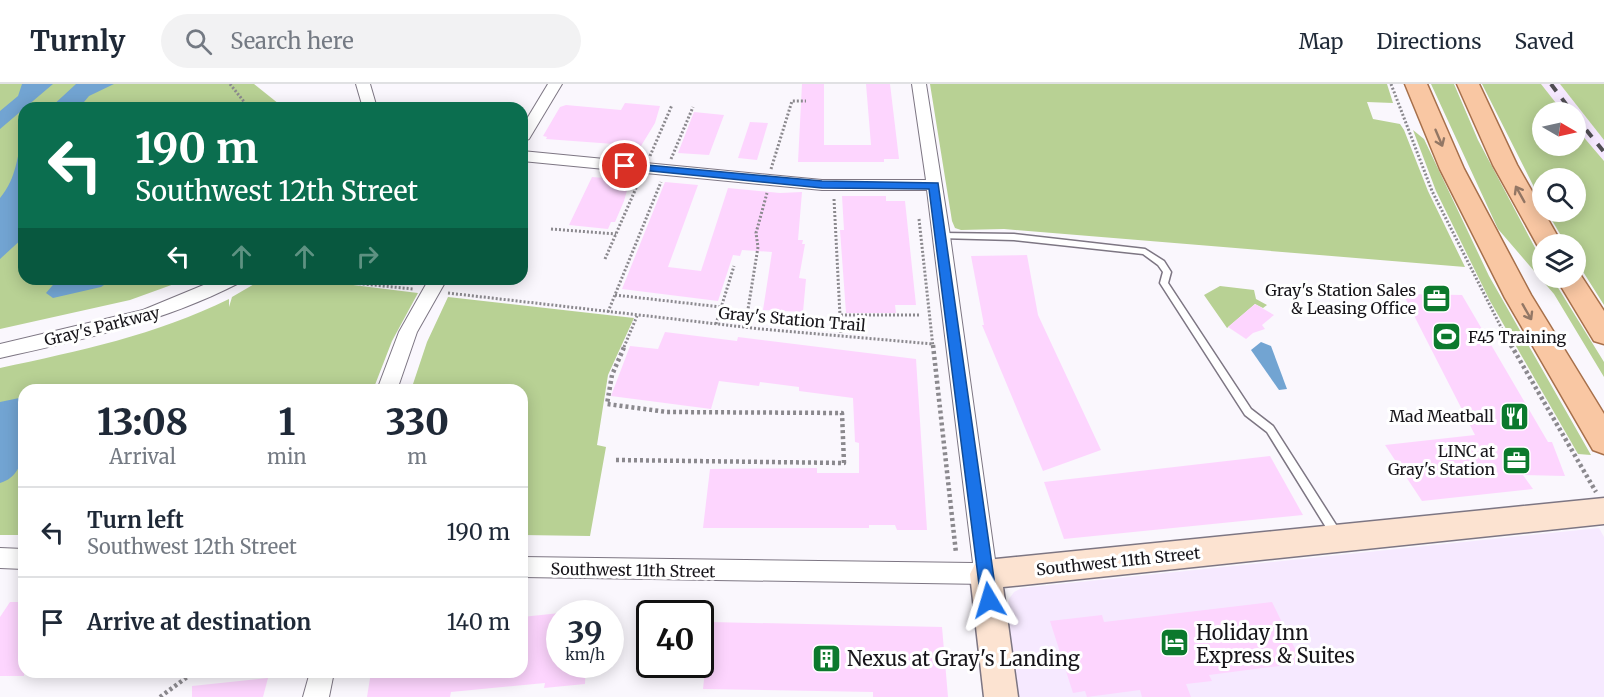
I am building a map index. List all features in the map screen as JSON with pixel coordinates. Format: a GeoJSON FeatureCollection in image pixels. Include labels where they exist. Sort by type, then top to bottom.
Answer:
{"type":"FeatureCollection","features":[{"type":"Feature","properties":{"kind":"main road"},"geometry":{"type":"LineString","coordinates":[[1416,84],[1452,169],[1519,298],[1604,441]]}},
{"type":"Feature","properties":{"kind":"main road"},"geometry":{"type":"LineString","coordinates":[[1468,84],[1505,165],[1543,234]]}},
{"type":"Feature","properties":{"kind":"main road"},"geometry":{"type":"LineString","coordinates":[[1575,288],[1604,334]]}},
{"type":"Feature","properties":{"kind":"street"},"geometry":{"type":"LineString","coordinates":[[363,84],[368,102]]}},
{"type":"Feature","properties":{"kind":"street"},"geometry":{"type":"LineString","coordinates":[[528,130],[555,84]]}},
{"type":"Feature","properties":{"kind":"street"},"geometry":{"type":"LineString","coordinates":[[919,84],[942,236],[1001,697]]}},
{"type":"Feature","properties":{"kind":"street"},"geometry":{"type":"LineString","coordinates":[[528,157],[811,184],[934,185]]}},
{"type":"Feature","properties":{"kind":"street","name":"Gray's Parkway"},"geometry":{"type":"LineString","coordinates":[[0,351],[116,326],[150,316],[221,285]]}},
{"type":"Feature","properties":{"kind":"street"},"geometry":{"type":"LineString","coordinates":[[389,384],[408,332],[440,286]]}},
{"type":"Feature","properties":{"kind":"street","name":"Southwest 11th Street"},"geometry":{"type":"LineString","coordinates":[[528,567],[986,574],[1339,538],[1600,502]]}},
{"type":"Feature","properties":{"kind":"street"},"geometry":{"type":"LineString","coordinates":[[0,558],[18,559]]}},
{"type":"Feature","properties":{"kind":"street"},"geometry":{"type":"LineString","coordinates":[[316,697],[321,678]]}},
{"type":"Feature","properties":{"kind":"lane"},"geometry":{"type":"LineString","coordinates":[[942,236],[1014,237],[1146,252],[1161,263],[1167,272],[1164,283],[1248,412],[1270,429],[1339,538]]}},
{"type":"Feature","properties":{"kind":"path"},"geometry":{"type":"LineString","coordinates":[[230,84],[244,102]]}},
{"type":"Feature","properties":{"kind":"path"},"geometry":{"type":"LineString","coordinates":[[1391,84],[1432,191],[1497,322],[1600,502]]}},
{"type":"Feature","properties":{"kind":"path"},"geometry":{"type":"LineString","coordinates":[[771,169],[792,101],[806,101]]}},
{"type":"Feature","properties":{"kind":"path"},"geometry":{"type":"LineString","coordinates":[[647,162],[672,105]]}},
{"type":"Feature","properties":{"kind":"path"},"geometry":{"type":"LineString","coordinates":[[671,159],[693,107]]}},
{"type":"Feature","properties":{"kind":"path"},"geometry":{"type":"LineString","coordinates":[[604,259],[642,173]]}},
{"type":"Feature","properties":{"kind":"path"},"geometry":{"type":"LineString","coordinates":[[608,312],[663,179]]}},
{"type":"Feature","properties":{"kind":"path"},"geometry":{"type":"LineString","coordinates":[[745,328],[758,247],[756,232],[768,189]]}},
{"type":"Feature","properties":{"kind":"path"},"geometry":{"type":"LineString","coordinates":[[837,194],[833,201],[836,208],[841,335]]}},
{"type":"Feature","properties":{"kind":"path"},"geometry":{"type":"LineString","coordinates":[[919,216],[956,553]]}},
{"type":"Feature","properties":{"kind":"path"},"geometry":{"type":"LineString","coordinates":[[551,229],[616,234]]}},
{"type":"Feature","properties":{"kind":"path"},"geometry":{"type":"LineString","coordinates":[[716,324],[734,266]]}},
{"type":"Feature","properties":{"kind":"path"},"geometry":{"type":"LineString","coordinates":[[372,285],[419,290]]}},
{"type":"Feature","properties":{"kind":"path","name":"Gray's Station Trail"},"geometry":{"type":"LineString","coordinates":[[440,286],[637,316],[933,344]]}},
{"type":"Feature","properties":{"kind":"path"},"geometry":{"type":"LineString","coordinates":[[615,295],[721,307]]}},
{"type":"Feature","properties":{"kind":"path"},"geometry":{"type":"LineString","coordinates":[[840,315],[920,315]]}},
{"type":"Feature","properties":{"kind":"path"},"geometry":{"type":"LineString","coordinates":[[616,460],[844,463],[842,413],[667,412],[607,404],[612,375],[637,316]]}},
{"type":"Feature","properties":{"kind":"path"},"geometry":{"type":"LineString","coordinates":[[160,697],[186,678]]}},
{"type":"Feature","properties":{"kind":"shaded area"},"geometry":{"type":"Polygon","coordinates":[[[1541,84],[1560,84],[1574,102],[1555,102],[1541,84]]]}},
{"type":"Feature","properties":{"kind":"shaded area"},"geometry":{"type":"Polygon","coordinates":[[[1586,117],[1604,140],[1604,161],[1586,140],[1586,117]]]}},
{"type":"Feature","properties":{"kind":"shaded area"},"geometry":{"type":"Polygon","coordinates":[[[1599,528],[1604,537],[1604,697],[1018,697],[1006,616],[1009,599],[1014,592],[1022,588],[1599,528]]]}},
{"type":"Feature","properties":{"kind":"green space"},"geometry":{"type":"Polygon","coordinates":[[[0,84],[254,84],[276,102],[18,102],[18,285],[171,285],[130,300],[0,329],[0,84]]]}},
{"type":"Feature","properties":{"kind":"green space"},"geometry":{"type":"Polygon","coordinates":[[[930,84],[1387,84],[1393,103],[1367,102],[1373,119],[1400,124],[1404,130],[1428,191],[1465,267],[1004,229],[961,230],[955,228],[930,84]]]}},
{"type":"Feature","properties":{"kind":"green space"},"geometry":{"type":"Polygon","coordinates":[[[1431,84],[1454,84],[1478,140],[1532,242],[1532,268],[1498,229],[1431,84]]]}},
{"type":"Feature","properties":{"kind":"green space"},"geometry":{"type":"Polygon","coordinates":[[[1482,84],[1541,84],[1555,102],[1532,102],[1532,156],[1586,156],[1586,140],[1604,161],[1604,305],[1586,276],[1586,234],[1560,234],[1553,222],[1586,222],[1586,168],[1532,168],[1532,183],[1482,84]]]}},
{"type":"Feature","properties":{"kind":"green space"},"geometry":{"type":"Polygon","coordinates":[[[1560,84],[1604,84],[1604,140],[1586,117],[1586,102],[1574,102],[1560,84]]]}},
{"type":"Feature","properties":{"kind":"green space"},"geometry":{"type":"Polygon","coordinates":[[[1413,130],[1424,139],[1489,276],[1591,455],[1578,454],[1490,301],[1436,191],[1413,130]]]}},
{"type":"Feature","properties":{"kind":"green space"},"geometry":{"type":"Polygon","coordinates":[[[252,285],[353,285],[418,293],[392,341],[375,384],[18,384],[18,535],[0,535],[0,368],[117,341],[174,323],[229,299],[229,307],[232,297],[252,285]]]}},
{"type":"Feature","properties":{"kind":"green space"},"geometry":{"type":"Polygon","coordinates":[[[1220,286],[1254,290],[1256,299],[1267,305],[1263,308],[1255,304],[1227,328],[1204,295],[1220,286]]]}},
{"type":"Feature","properties":{"kind":"green space"},"geometry":{"type":"Polygon","coordinates":[[[1549,288],[1558,288],[1604,362],[1604,377],[1549,288]]]}},
{"type":"Feature","properties":{"kind":"green space"},"geometry":{"type":"Polygon","coordinates":[[[448,297],[634,318],[608,375],[597,445],[606,447],[590,536],[528,535],[528,384],[413,384],[427,342],[448,297]]]}},
{"type":"Feature","properties":{"kind":"water"},"geometry":{"type":"Polygon","coordinates":[[[22,84],[53,84],[32,102],[18,102],[18,114],[0,129],[0,111],[18,96],[22,84]]]}},
{"type":"Feature","properties":{"kind":"water"},"geometry":{"type":"Polygon","coordinates":[[[76,84],[114,84],[89,96],[84,102],[56,102],[76,84]]]}},
{"type":"Feature","properties":{"kind":"water"},"geometry":{"type":"Polygon","coordinates":[[[18,156],[18,242],[0,259],[0,198],[13,175],[18,156]]]}},
{"type":"Feature","properties":{"kind":"water"},"geometry":{"type":"Polygon","coordinates":[[[53,285],[104,285],[53,298],[46,293],[53,285]]]}},
{"type":"Feature","properties":{"kind":"water"},"geometry":{"type":"Polygon","coordinates":[[[1261,342],[1271,346],[1287,389],[1279,390],[1251,350],[1261,342]]]}},
{"type":"Feature","properties":{"kind":"water"},"geometry":{"type":"Polygon","coordinates":[[[18,398],[18,469],[11,478],[0,483],[0,402],[18,398]]]}},
{"type":"Feature","properties":{"kind":"building"},"geometry":{"type":"Polygon","coordinates":[[[802,84],[824,84],[824,145],[871,145],[866,84],[890,84],[899,159],[884,159],[884,162],[798,162],[802,84]]]}},
{"type":"Feature","properties":{"kind":"building"},"geometry":{"type":"Polygon","coordinates":[[[625,103],[660,106],[655,123],[641,146],[546,139],[547,137],[543,136],[560,107],[566,105],[621,110],[625,103]]]}},
{"type":"Feature","properties":{"kind":"building"},"geometry":{"type":"Polygon","coordinates":[[[694,112],[724,115],[709,155],[678,153],[694,112]]]}},
{"type":"Feature","properties":{"kind":"building"},"geometry":{"type":"Polygon","coordinates":[[[750,122],[768,123],[757,160],[738,158],[750,122]]]}},
{"type":"Feature","properties":{"kind":"building"},"geometry":{"type":"Polygon","coordinates":[[[592,177],[630,180],[615,222],[611,222],[608,229],[569,225],[592,177]]]}},
{"type":"Feature","properties":{"kind":"building"},"geometry":{"type":"Polygon","coordinates":[[[665,182],[698,185],[668,267],[701,271],[728,188],[780,193],[802,192],[798,240],[803,240],[802,244],[805,244],[799,278],[806,279],[803,312],[763,310],[772,252],[742,250],[740,256],[733,255],[718,301],[622,289],[665,182]]]}},
{"type":"Feature","properties":{"kind":"building"},"geometry":{"type":"Polygon","coordinates":[[[842,196],[886,196],[886,201],[905,201],[916,305],[895,305],[896,313],[846,313],[840,230],[844,230],[842,196]]]}},
{"type":"Feature","properties":{"kind":"building"},"geometry":{"type":"Polygon","coordinates":[[[1027,255],[1038,315],[1101,450],[1043,471],[982,325],[984,325],[971,256],[1027,255]]]}},
{"type":"Feature","properties":{"kind":"building"},"geometry":{"type":"Polygon","coordinates":[[[1403,294],[1462,295],[1548,442],[1552,442],[1565,476],[1523,475],[1533,489],[1422,501],[1385,445],[1475,435],[1403,294]]]}},
{"type":"Feature","properties":{"kind":"building"},"geometry":{"type":"Polygon","coordinates":[[[1255,304],[1274,315],[1262,325],[1265,329],[1253,333],[1246,339],[1228,327],[1255,304]]]}},
{"type":"Feature","properties":{"kind":"building"},"geometry":{"type":"Polygon","coordinates":[[[665,332],[737,341],[738,337],[916,359],[927,530],[897,530],[895,525],[869,525],[869,528],[703,528],[710,469],[817,468],[817,473],[859,473],[859,443],[855,442],[853,398],[799,391],[799,387],[760,382],[759,386],[719,381],[711,409],[611,396],[630,346],[658,349],[665,332]]]}},
{"type":"Feature","properties":{"kind":"building"},"geometry":{"type":"Polygon","coordinates":[[[1270,456],[1303,515],[1064,539],[1044,482],[1270,456]]]}},
{"type":"Feature","properties":{"kind":"building"},"geometry":{"type":"Polygon","coordinates":[[[10,602],[18,602],[18,676],[0,676],[0,617],[10,602]]]}},
{"type":"Feature","properties":{"kind":"building","name":"Holiday Inn Express & Suites"},"geometry":{"type":"Polygon","coordinates":[[[1272,602],[1302,663],[1209,675],[1212,681],[1186,684],[1191,697],[1142,697],[1140,690],[1087,697],[1085,691],[1073,693],[1050,621],[1102,615],[1104,622],[1272,602]]]}},
{"type":"Feature","properties":{"kind":"building"},"geometry":{"type":"Polygon","coordinates":[[[546,614],[546,678],[585,678],[585,684],[544,688],[545,683],[451,692],[450,697],[367,697],[370,678],[528,678],[528,616],[546,614]]]}},
{"type":"Feature","properties":{"kind":"building","name":"Nexus at Gray's Landing"},"geometry":{"type":"Polygon","coordinates":[[[714,622],[942,627],[948,697],[873,697],[873,692],[703,689],[704,678],[714,678],[714,622]]]}},
{"type":"Feature","properties":{"kind":"building"},"geometry":{"type":"Polygon","coordinates":[[[268,678],[263,697],[192,697],[192,686],[268,678]]]}},
{"type":"Feature","properties":{"kind":"railway"},"geometry":{"type":"LineString","coordinates":[[1551,84],[1564,102]]}},
{"type":"Feature","properties":{"kind":"railway"},"geometry":{"type":"LineString","coordinates":[[1586,130],[1604,152]]}},
{"type":"Feature","properties":{"kind":"place","name":"Gray's Station Sales & Leasing Office"},"geometry":{"type":"Point","coordinates":[1437,299]}},
{"type":"Feature","properties":{"kind":"place","name":"F45 Training"},"geometry":{"type":"Point","coordinates":[1447,337]}},
{"type":"Feature","properties":{"kind":"place","name":"Mad Meatball"},"geometry":{"type":"Point","coordinates":[1515,416]}},
{"type":"Feature","properties":{"kind":"place","name":"LINC at Gray's Station"},"geometry":{"type":"Point","coordinates":[1516,460]}},
{"type":"Feature","properties":{"kind":"place","name":"Holiday Inn Express & Suites"},"geometry":{"type":"Point","coordinates":[1175,643]}},
{"type":"Feature","properties":{"kind":"place","name":"Nexus at Gray's Landing"},"geometry":{"type":"Point","coordinates":[826,658]}},
{"type":"Feature","properties":{"kind":"route"},"geometry":{"type":"LineString","coordinates":[[625,166],[822,185],[934,185],[989,600]]}}]}
